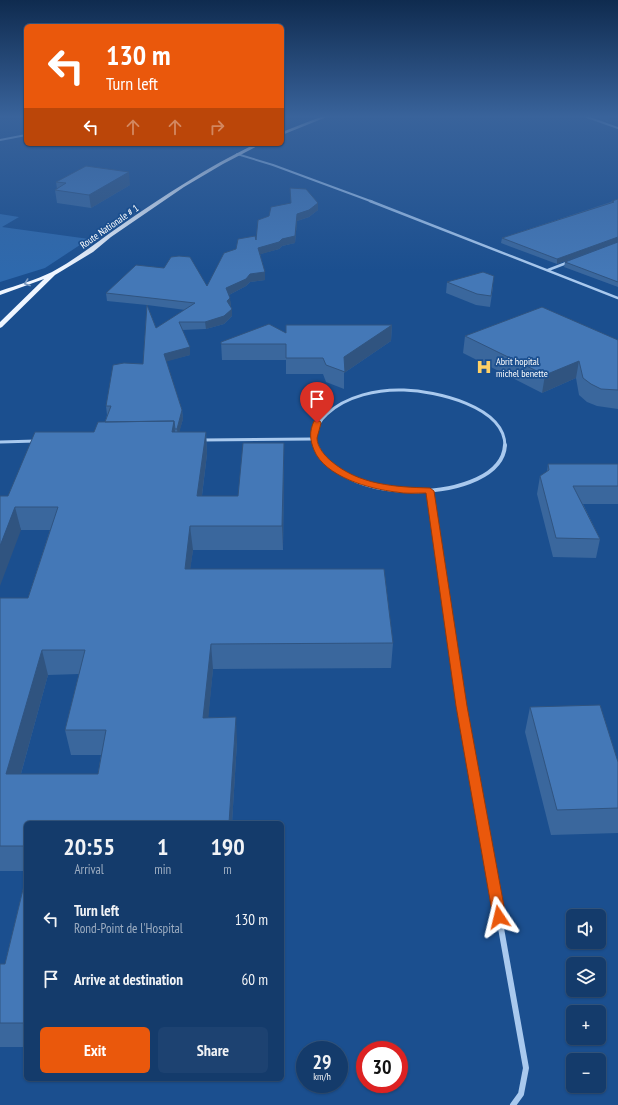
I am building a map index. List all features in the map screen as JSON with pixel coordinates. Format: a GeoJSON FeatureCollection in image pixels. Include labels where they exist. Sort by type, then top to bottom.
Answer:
{"type":"FeatureCollection","features":[{"type":"Feature","properties":{"kind":"main road","name":"Route Nationale # 1"},"geometry":{"type":"LineString","coordinates":[[0,326],[53,274],[91,251],[109,236],[182,186],[214,168]]}},
{"type":"Feature","properties":{"kind":"main road"},"geometry":{"type":"LineString","coordinates":[[0,293],[53,274]]}},
{"type":"Feature","properties":{"kind":"street"},"geometry":{"type":"LineString","coordinates":[[280,168],[618,298]]}},
{"type":"Feature","properties":{"kind":"street"},"geometry":{"type":"LineString","coordinates":[[548,270],[576,260]]}},
{"type":"Feature","properties":{"kind":"street"},"geometry":{"type":"LineString","coordinates":[[404,390],[434,393],[461,401],[484,412],[500,427],[506,443],[502,460],[487,475],[462,485],[430,491],[396,490],[364,483],[338,471],[320,456],[313,439],[317,423],[330,409],[350,399],[376,392],[404,390]]}},
{"type":"Feature","properties":{"kind":"street"},"geometry":{"type":"LineString","coordinates":[[195,440],[313,439]]}},
{"type":"Feature","properties":{"kind":"street"},"geometry":{"type":"LineString","coordinates":[[0,442],[38,441]]}},
{"type":"Feature","properties":{"kind":"street"},"geometry":{"type":"LineString","coordinates":[[430,491],[462,706],[526,1068],[521,1094],[513,1105]]}},
{"type":"Feature","properties":{"kind":"shaded area"},"geometry":{"type":"Polygon","coordinates":[[[0,214],[19,217],[2,227],[89,239],[45,268],[0,282],[0,214]]]}},
{"type":"Feature","properties":{"kind":"building"},"geometry":{"type":"Polygon","coordinates":[[[83,168],[97,168],[129,172],[89,195],[55,190],[66,183],[56,182],[83,168]]]}},
{"type":"Feature","properties":{"kind":"building"},"geometry":{"type":"Polygon","coordinates":[[[290,188],[306,189],[318,203],[309,210],[297,214],[295,236],[258,248],[265,272],[250,274],[246,279],[226,288],[230,298],[227,301],[232,309],[224,316],[205,322],[179,322],[190,347],[164,354],[182,410],[177,429],[175,429],[174,421],[105,422],[111,406],[106,406],[113,365],[124,363],[143,364],[147,305],[156,328],[195,303],[106,293],[136,265],[164,268],[171,257],[179,256],[190,257],[207,286],[224,253],[236,249],[238,239],[255,236],[256,240],[258,220],[269,216],[271,207],[291,203],[290,188]]]}},
{"type":"Feature","properties":{"kind":"building"},"geometry":{"type":"Polygon","coordinates":[[[618,199],[618,237],[557,259],[502,238],[614,202],[612,201],[618,199]]]}},
{"type":"Feature","properties":{"kind":"building"},"geometry":{"type":"Polygon","coordinates":[[[618,242],[618,282],[565,262],[618,242]]]}},
{"type":"Feature","properties":{"kind":"building"},"geometry":{"type":"Polygon","coordinates":[[[483,272],[494,276],[491,296],[477,294],[447,282],[483,272]]]}},
{"type":"Feature","properties":{"kind":"building"},"geometry":{"type":"Polygon","coordinates":[[[542,307],[618,340],[618,390],[601,389],[591,384],[583,378],[579,361],[545,375],[465,336],[542,307]]]}},
{"type":"Feature","properties":{"kind":"building"},"geometry":{"type":"Polygon","coordinates":[[[269,324],[286,333],[286,325],[392,325],[344,357],[345,372],[326,365],[323,358],[286,358],[286,344],[221,344],[221,342],[269,324]]]}},
{"type":"Feature","properties":{"kind":"building"},"geometry":{"type":"Polygon","coordinates":[[[174,421],[172,432],[206,432],[197,496],[238,496],[243,443],[284,443],[282,526],[190,526],[185,569],[384,569],[393,643],[211,644],[203,718],[236,717],[229,821],[24,821],[24,846],[0,846],[0,598],[28,598],[58,507],[15,507],[0,546],[0,496],[8,496],[35,432],[94,432],[98,422],[174,421]],[[42,650],[6,774],[98,774],[106,730],[65,730],[85,650],[42,650]]]}},
{"type":"Feature","properties":{"kind":"building"},"geometry":{"type":"Polygon","coordinates":[[[548,464],[618,464],[618,486],[573,486],[600,539],[556,538],[540,476],[549,470],[548,464]]]}},
{"type":"Feature","properties":{"kind":"building"},"geometry":{"type":"Polygon","coordinates":[[[600,705],[618,762],[618,808],[557,810],[530,707],[600,705]]]}},
{"type":"Feature","properties":{"kind":"building"},"geometry":{"type":"Polygon","coordinates":[[[24,885],[24,1023],[0,1023],[0,964],[5,964],[24,885]]]}},
{"type":"Feature","properties":{"kind":"place","name":"Abrit hopital michel benette"},"geometry":{"type":"Point","coordinates":[484,367]}},
{"type":"Feature","properties":{"kind":"route"},"geometry":{"type":"LineString","coordinates":[[317,423],[313,439],[320,456],[338,471],[364,483],[396,490],[430,491],[462,706],[499,917]]}}]}
